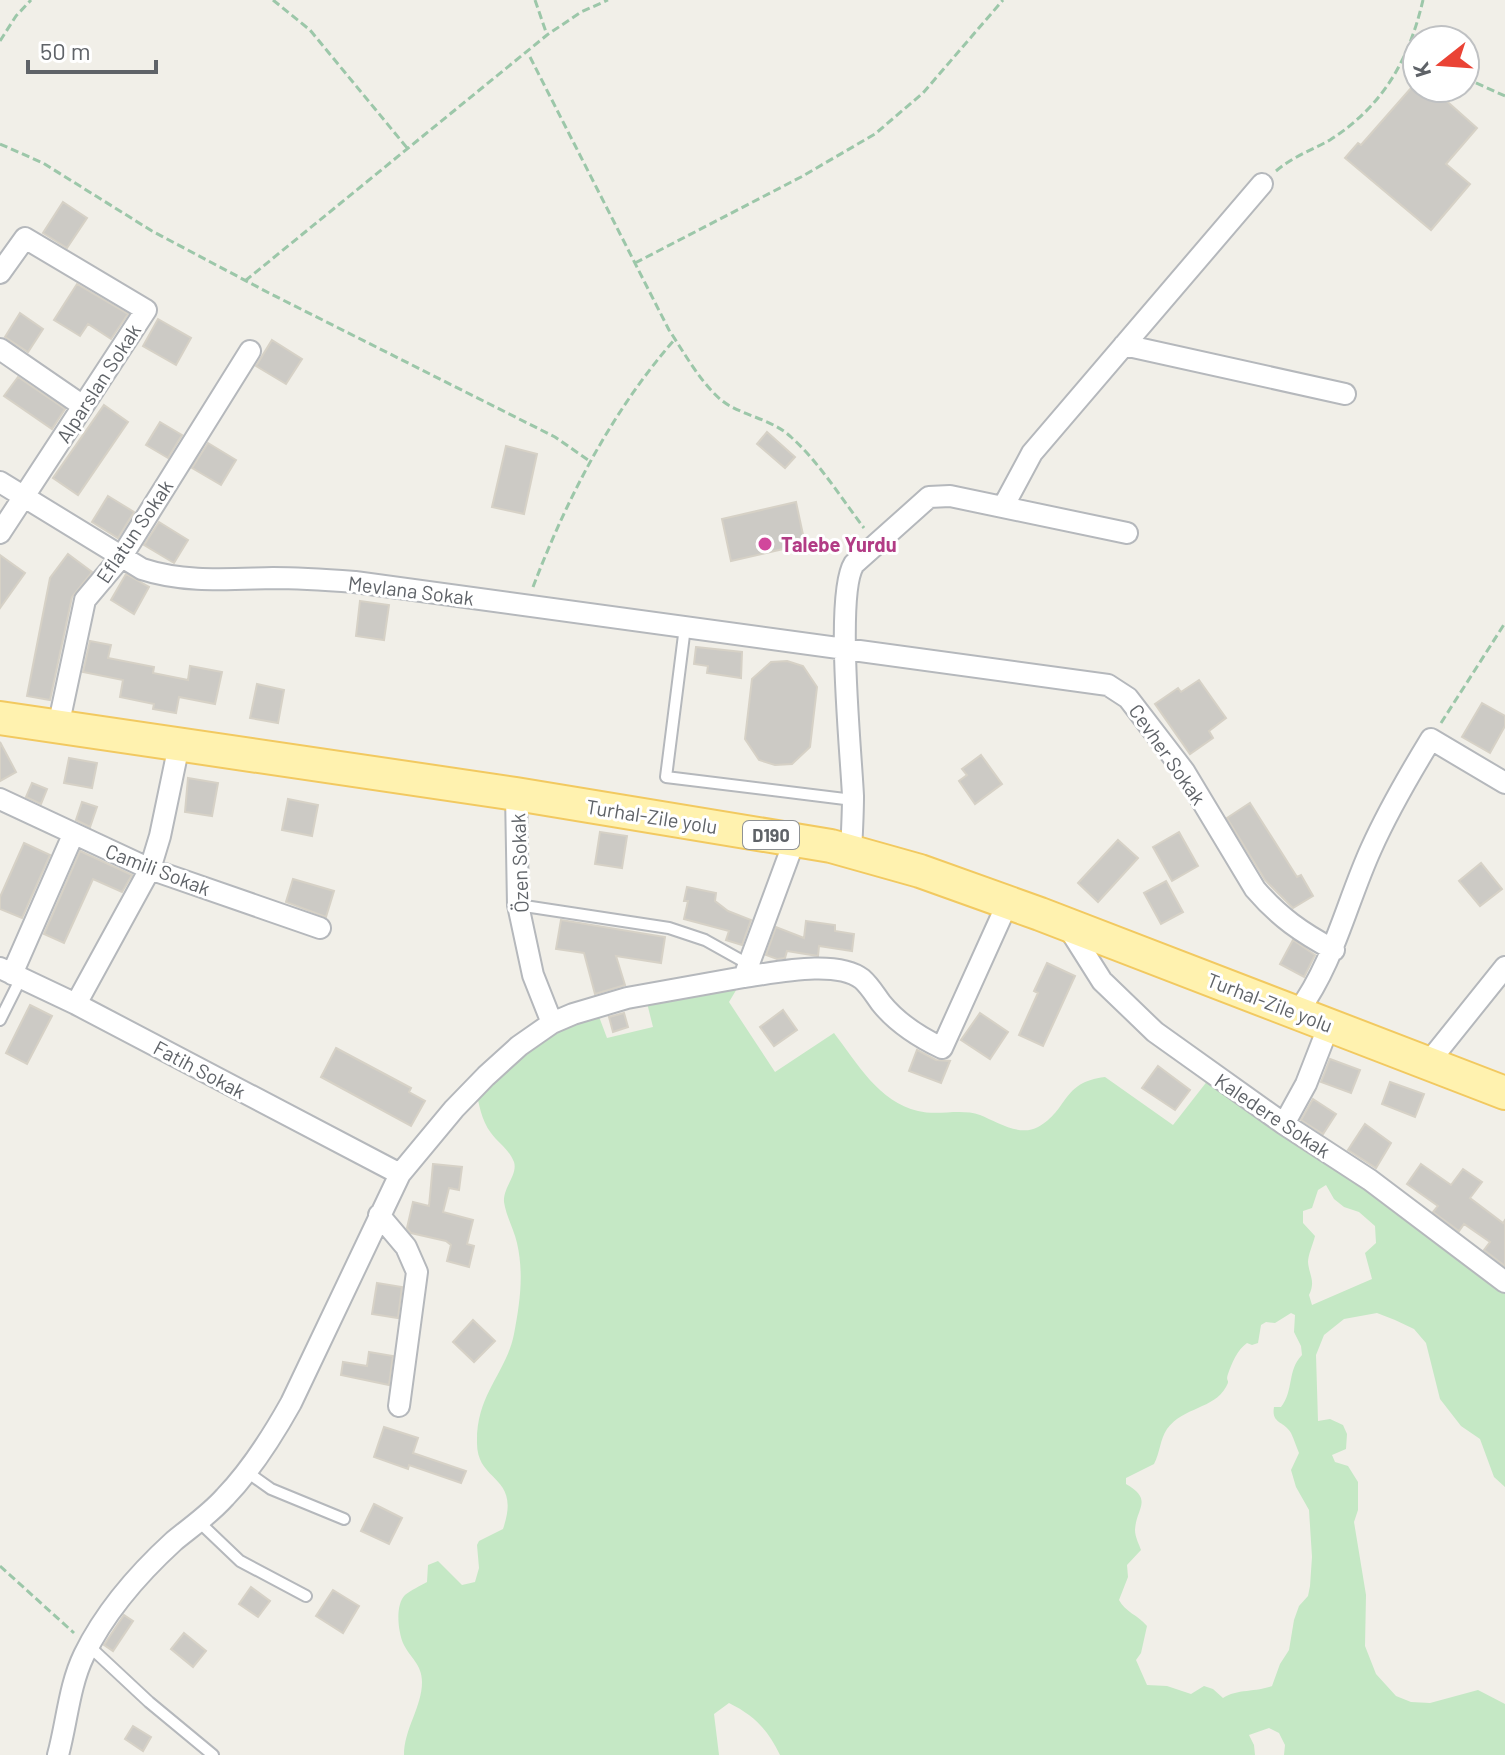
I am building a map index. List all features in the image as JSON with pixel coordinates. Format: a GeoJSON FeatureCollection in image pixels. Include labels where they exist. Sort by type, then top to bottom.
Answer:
{"type":"FeatureCollection","features":[{"type":"Feature","properties":{"kind":"main road","name":"Turhal-Zile yolu"},"geometry":{"type":"LineString","coordinates":[[0,718],[516,794],[795,839],[851,851],[1008,902],[1505,1093]]}},
{"type":"Feature","properties":{"kind":"street"},"geometry":{"type":"LineString","coordinates":[[1003,507],[1032,453],[1262,184]]}},
{"type":"Feature","properties":{"kind":"street","name":"Alparslan Sokak"},"geometry":{"type":"LineString","coordinates":[[0,273],[25,238],[146,310],[0,533]]}},
{"type":"Feature","properties":{"kind":"street"},"geometry":{"type":"LineString","coordinates":[[1124,345],[1345,394]]}},
{"type":"Feature","properties":{"kind":"street"},"geometry":{"type":"LineString","coordinates":[[0,349],[83,406]]}},
{"type":"Feature","properties":{"kind":"street","name":"Eflatun Sokak"},"geometry":{"type":"LineString","coordinates":[[58,727],[85,600],[122,556],[250,351]]}},
{"type":"Feature","properties":{"kind":"street","name":"Mevlana Sokak"},"geometry":{"type":"LineString","coordinates":[[0,482],[142,569],[178,578],[310,578],[846,649]]}},
{"type":"Feature","properties":{"kind":"street"},"geometry":{"type":"LineString","coordinates":[[851,851],[853,800],[846,649],[848,578],[854,564],[929,497],[950,496],[1127,533]]}},
{"type":"Feature","properties":{"kind":"street","name":"Cevher Sokak"},"geometry":{"type":"LineString","coordinates":[[846,649],[1092,681],[1118,690],[1128,698],[1184,771],[1255,889],[1283,919],[1334,950]]}},
{"type":"Feature","properties":{"kind":"street"},"geometry":{"type":"LineString","coordinates":[[1297,1013],[1315,989],[1334,950],[1370,851],[1431,739],[1505,783]]}},
{"type":"Feature","properties":{"kind":"street"},"geometry":{"type":"LineString","coordinates":[[76,1004],[150,869],[179,745]]}},
{"type":"Feature","properties":{"kind":"street","name":"Özen Sokak"},"geometry":{"type":"LineString","coordinates":[[516,794],[518,905],[533,975],[552,1023]]}},
{"type":"Feature","properties":{"kind":"street","name":"Camili Sokak"},"geometry":{"type":"LineString","coordinates":[[0,799],[150,869],[320,928]]}},
{"type":"Feature","properties":{"kind":"street"},"geometry":{"type":"LineString","coordinates":[[11,973],[73,835]]}},
{"type":"Feature","properties":{"kind":"street"},"geometry":{"type":"LineString","coordinates":[[746,971],[795,839]]}},
{"type":"Feature","properties":{"kind":"street"},"geometry":{"type":"LineString","coordinates":[[58,1755],[74,1681],[89,1646],[123,1595],[154,1560],[223,1500],[247,1472],[291,1403],[400,1174],[454,1109],[519,1046],[552,1023],[595,1006],[627,998],[746,971],[837,970],[851,973],[870,987],[899,1021],[919,1037],[942,1048],[1008,902]]}},
{"type":"Feature","properties":{"kind":"street","name":"Kaledere Sokak"},"geometry":{"type":"LineString","coordinates":[[1066,924],[1085,957],[1121,1002],[1155,1032],[1200,1067],[1370,1180],[1505,1282]]}},
{"type":"Feature","properties":{"kind":"street"},"geometry":{"type":"LineString","coordinates":[[1428,1063],[1505,967]]}},
{"type":"Feature","properties":{"kind":"street","name":"Fatih Sokak"},"geometry":{"type":"LineString","coordinates":[[11,973],[400,1174]]}},
{"type":"Feature","properties":{"kind":"street"},"geometry":{"type":"LineString","coordinates":[[1284,1124],[1306,1084],[1329,1025]]}},
{"type":"Feature","properties":{"kind":"street"},"geometry":{"type":"LineString","coordinates":[[379,1215],[406,1247],[417,1272],[399,1406]]}},
{"type":"Feature","properties":{"kind":"lane"},"geometry":{"type":"LineString","coordinates":[[685,627],[666,777],[853,800]]}},
{"type":"Feature","properties":{"kind":"lane"},"geometry":{"type":"LineString","coordinates":[[518,905],[669,928],[705,940],[746,971]]}},
{"type":"Feature","properties":{"kind":"lane"},"geometry":{"type":"LineString","coordinates":[[0,1020],[11,973]]}},
{"type":"Feature","properties":{"kind":"lane"},"geometry":{"type":"LineString","coordinates":[[247,1472],[271,1489],[344,1519]]}},
{"type":"Feature","properties":{"kind":"lane"},"geometry":{"type":"LineString","coordinates":[[198,1521],[240,1561],[306,1596]]}},
{"type":"Feature","properties":{"kind":"lane"},"geometry":{"type":"LineString","coordinates":[[89,1646],[149,1702],[213,1755]]}},
{"type":"Feature","properties":{"kind":"path"},"geometry":{"type":"LineString","coordinates":[[0,41],[31,0]]}},
{"type":"Feature","properties":{"kind":"path"},"geometry":{"type":"LineString","coordinates":[[273,0],[310,30],[408,149]]}},
{"type":"Feature","properties":{"kind":"path"},"geometry":{"type":"LineString","coordinates":[[535,0],[547,35]]}},
{"type":"Feature","properties":{"kind":"path"},"geometry":{"type":"LineString","coordinates":[[245,281],[547,35],[581,12],[608,0]]}},
{"type":"Feature","properties":{"kind":"path"},"geometry":{"type":"LineString","coordinates":[[635,263],[801,177],[875,134],[923,93],[1003,0]]}},
{"type":"Feature","properties":{"kind":"path"},"geometry":{"type":"LineString","coordinates":[[1416,24],[1423,0]]}},
{"type":"Feature","properties":{"kind":"path"},"geometry":{"type":"LineString","coordinates":[[530,57],[675,339],[712,390],[729,406],[769,422],[789,435],[877,544]]}},
{"type":"Feature","properties":{"kind":"path"},"geometry":{"type":"LineString","coordinates":[[1262,184],[1282,166],[1351,124],[1378,98],[1401,67]]}},
{"type":"Feature","properties":{"kind":"path"},"geometry":{"type":"LineString","coordinates":[[1481,85],[1505,96]]}},
{"type":"Feature","properties":{"kind":"path"},"geometry":{"type":"LineString","coordinates":[[0,144],[43,163],[152,231],[245,281],[555,437],[591,462]]}},
{"type":"Feature","properties":{"kind":"path"},"geometry":{"type":"LineString","coordinates":[[526,605],[553,533],[591,462],[633,393],[675,339]]}},
{"type":"Feature","properties":{"kind":"path"},"geometry":{"type":"LineString","coordinates":[[1431,739],[1505,623]]}},
{"type":"Feature","properties":{"kind":"path"},"geometry":{"type":"LineString","coordinates":[[1498,633],[1505,637]]}},
{"type":"Feature","properties":{"kind":"path"},"geometry":{"type":"LineString","coordinates":[[0,1566],[89,1646]]}},
{"type":"Feature","properties":{"kind":"green space"},"geometry":{"type":"Polygon","coordinates":[[[744,977],[729,1002],[775,1072],[834,1033],[870,1080],[904,1106],[926,1112],[973,1113],[1016,1129],[1038,1127],[1080,1085],[1105,1077],[1173,1125],[1212,1075],[1505,1282],[1505,1487],[1494,1477],[1480,1439],[1461,1426],[1440,1399],[1426,1343],[1414,1329],[1377,1313],[1344,1319],[1324,1335],[1316,1355],[1318,1421],[1330,1419],[1343,1425],[1347,1434],[1346,1449],[1332,1455],[1335,1462],[1348,1466],[1358,1482],[1358,1510],[1354,1522],[1366,1595],[1365,1646],[1376,1674],[1396,1696],[1411,1702],[1430,1703],[1478,1690],[1505,1704],[1505,1755],[1284,1755],[1285,1745],[1279,1733],[1269,1728],[1249,1735],[1255,1755],[780,1755],[760,1724],[729,1703],[714,1714],[719,1755],[404,1755],[422,1682],[418,1666],[401,1638],[398,1618],[402,1599],[427,1582],[428,1565],[438,1561],[462,1585],[475,1582],[479,1568],[477,1545],[503,1529],[507,1511],[503,1488],[484,1466],[477,1443],[481,1411],[510,1348],[518,1311],[519,1255],[504,1202],[515,1167],[509,1153],[485,1123],[475,1087],[486,1076],[595,1006],[607,1038],[653,1027],[645,995],[744,977]],[[1326,1185],[1318,1190],[1312,1208],[1303,1211],[1303,1223],[1315,1236],[1308,1262],[1312,1305],[1372,1279],[1365,1253],[1376,1243],[1375,1226],[1359,1212],[1344,1207],[1334,1199],[1326,1185]],[[1291,1313],[1275,1323],[1261,1325],[1258,1343],[1247,1343],[1238,1353],[1221,1394],[1174,1422],[1165,1433],[1154,1464],[1126,1478],[1126,1484],[1141,1500],[1135,1530],[1141,1550],[1127,1565],[1128,1577],[1119,1600],[1147,1626],[1141,1653],[1136,1660],[1147,1685],[1167,1686],[1191,1694],[1204,1686],[1223,1698],[1266,1688],[1272,1686],[1289,1650],[1294,1620],[1299,1606],[1308,1596],[1312,1557],[1309,1510],[1296,1487],[1291,1470],[1299,1453],[1291,1433],[1274,1417],[1274,1407],[1281,1407],[1285,1401],[1294,1367],[1302,1355],[1294,1332],[1295,1315],[1291,1313]]]}},
{"type":"Feature","properties":{"kind":"building"},"geometry":{"type":"Polygon","coordinates":[[[1401,99],[1401,104],[1450,104],[1477,128],[1446,164],[1470,184],[1431,230],[1345,158],[1358,143],[1361,145],[1401,99]]]}},
{"type":"Feature","properties":{"kind":"building"},"geometry":{"type":"Polygon","coordinates":[[[63,202],[87,218],[67,248],[43,233],[63,202]]]}},
{"type":"Feature","properties":{"kind":"building"},"geometry":{"type":"Polygon","coordinates":[[[77,284],[128,314],[111,339],[88,324],[80,336],[54,320],[77,284]]]}},
{"type":"Feature","properties":{"kind":"building"},"geometry":{"type":"Polygon","coordinates":[[[20,313],[43,329],[28,352],[5,337],[20,313]]]}},
{"type":"Feature","properties":{"kind":"building"},"geometry":{"type":"Polygon","coordinates":[[[158,319],[191,338],[176,365],[143,346],[158,319]]]}},
{"type":"Feature","properties":{"kind":"building"},"geometry":{"type":"Polygon","coordinates":[[[272,340],[302,359],[286,384],[256,366],[272,340]]]}},
{"type":"Feature","properties":{"kind":"building"},"geometry":{"type":"Polygon","coordinates":[[[18,377],[65,409],[52,429],[4,396],[18,377]]]}},
{"type":"Feature","properties":{"kind":"building"},"geometry":{"type":"Polygon","coordinates":[[[104,405],[128,422],[78,495],[53,478],[104,405]]]}},
{"type":"Feature","properties":{"kind":"building"},"geometry":{"type":"Polygon","coordinates":[[[160,422],[182,435],[168,458],[146,445],[160,422]]]}},
{"type":"Feature","properties":{"kind":"building"},"geometry":{"type":"Polygon","coordinates":[[[767,432],[795,457],[785,468],[757,444],[767,432]]]}},
{"type":"Feature","properties":{"kind":"building"},"geometry":{"type":"Polygon","coordinates":[[[208,443],[236,460],[221,485],[192,468],[208,443]]]}},
{"type":"Feature","properties":{"kind":"building"},"geometry":{"type":"Polygon","coordinates":[[[506,446],[537,454],[524,514],[492,507],[506,446]]]}},
{"type":"Feature","properties":{"kind":"building"},"geometry":{"type":"Polygon","coordinates":[[[108,496],[134,512],[118,538],[92,522],[108,496]]]}},
{"type":"Feature","properties":{"kind":"building"},"geometry":{"type":"Polygon","coordinates":[[[796,502],[805,544],[731,561],[722,519],[796,502]]]}},
{"type":"Feature","properties":{"kind":"building"},"geometry":{"type":"Polygon","coordinates":[[[159,522],[188,540],[174,563],[144,545],[159,522]]]}},
{"type":"Feature","properties":{"kind":"building"},"geometry":{"type":"Polygon","coordinates":[[[68,554],[92,572],[72,597],[50,700],[27,696],[50,578],[68,554]]]}},
{"type":"Feature","properties":{"kind":"building"},"geometry":{"type":"Polygon","coordinates":[[[0,555],[25,573],[0,608],[0,555]]]}},
{"type":"Feature","properties":{"kind":"building"},"geometry":{"type":"Polygon","coordinates":[[[126,574],[149,587],[134,614],[111,600],[126,574]]]}},
{"type":"Feature","properties":{"kind":"building"},"geometry":{"type":"Polygon","coordinates":[[[360,601],[389,605],[384,640],[356,636],[360,601]]]}},
{"type":"Feature","properties":{"kind":"building"},"geometry":{"type":"Polygon","coordinates":[[[90,641],[111,645],[108,658],[154,667],[153,673],[188,680],[190,666],[222,672],[215,704],[179,697],[176,713],[153,709],[154,704],[120,697],[123,680],[83,672],[90,641]]]}},
{"type":"Feature","properties":{"kind":"building"},"geometry":{"type":"Polygon","coordinates":[[[696,647],[742,652],[741,678],[707,673],[708,666],[694,664],[696,647]]]}},
{"type":"Feature","properties":{"kind":"building"},"geometry":{"type":"Polygon","coordinates":[[[787,661],[803,666],[817,687],[810,747],[792,764],[775,765],[759,760],[745,739],[752,679],[771,662],[787,661]]]}},
{"type":"Feature","properties":{"kind":"building"},"geometry":{"type":"Polygon","coordinates":[[[1199,680],[1226,718],[1209,731],[1213,738],[1190,754],[1155,704],[1178,688],[1181,692],[1199,680]]]}},
{"type":"Feature","properties":{"kind":"building"},"geometry":{"type":"Polygon","coordinates":[[[257,684],[284,690],[278,723],[250,718],[257,684]]]}},
{"type":"Feature","properties":{"kind":"building"},"geometry":{"type":"Polygon","coordinates":[[[1482,703],[1505,716],[1505,726],[1490,753],[1462,737],[1482,703]]]}},
{"type":"Feature","properties":{"kind":"building"},"geometry":{"type":"Polygon","coordinates":[[[0,742],[16,772],[0,781],[0,742]]]}},
{"type":"Feature","properties":{"kind":"building"},"geometry":{"type":"Polygon","coordinates":[[[981,755],[1002,784],[975,804],[959,781],[967,775],[962,769],[981,755]]]}},
{"type":"Feature","properties":{"kind":"building"},"geometry":{"type":"Polygon","coordinates":[[[69,758],[97,763],[92,788],[64,783],[69,758]]]}},
{"type":"Feature","properties":{"kind":"building"},"geometry":{"type":"Polygon","coordinates":[[[188,778],[218,783],[212,816],[185,812],[188,778]]]}},
{"type":"Feature","properties":{"kind":"building"},"geometry":{"type":"Polygon","coordinates":[[[32,783],[47,789],[41,804],[26,797],[32,783]]]}},
{"type":"Feature","properties":{"kind":"building"},"geometry":{"type":"Polygon","coordinates":[[[288,799],[318,805],[312,836],[282,830],[288,799]]]}},
{"type":"Feature","properties":{"kind":"building"},"geometry":{"type":"Polygon","coordinates":[[[82,802],[97,807],[90,827],[76,820],[82,802]]]}},
{"type":"Feature","properties":{"kind":"building"},"geometry":{"type":"Polygon","coordinates":[[[1250,803],[1297,877],[1301,875],[1313,896],[1293,908],[1265,880],[1227,818],[1250,803]]]}},
{"type":"Feature","properties":{"kind":"building"},"geometry":{"type":"Polygon","coordinates":[[[600,832],[627,836],[622,868],[595,864],[600,832]]]}},
{"type":"Feature","properties":{"kind":"building"},"geometry":{"type":"Polygon","coordinates":[[[1179,832],[1198,866],[1172,881],[1153,847],[1179,832]]]}},
{"type":"Feature","properties":{"kind":"building"},"geometry":{"type":"Polygon","coordinates":[[[1118,840],[1138,858],[1098,902],[1078,883],[1118,840]]]}},
{"type":"Feature","properties":{"kind":"building"},"geometry":{"type":"Polygon","coordinates":[[[24,843],[50,855],[22,918],[0,909],[0,897],[24,843]]]}},
{"type":"Feature","properties":{"kind":"building"},"geometry":{"type":"Polygon","coordinates":[[[80,851],[132,875],[122,892],[93,879],[64,943],[44,934],[80,851]]]}},
{"type":"Feature","properties":{"kind":"building"},"geometry":{"type":"Polygon","coordinates":[[[1481,863],[1502,889],[1480,906],[1459,881],[1481,863]]]}},
{"type":"Feature","properties":{"kind":"building"},"geometry":{"type":"Polygon","coordinates":[[[293,879],[334,891],[326,917],[286,902],[293,879]]]}},
{"type":"Feature","properties":{"kind":"building"},"geometry":{"type":"Polygon","coordinates":[[[1166,881],[1183,912],[1161,924],[1144,893],[1166,881]]]}},
{"type":"Feature","properties":{"kind":"building"},"geometry":{"type":"Polygon","coordinates":[[[687,887],[716,893],[715,901],[728,911],[751,920],[742,945],[726,940],[729,931],[684,919],[687,887]]]}},
{"type":"Feature","properties":{"kind":"building"},"geometry":{"type":"Polygon","coordinates":[[[561,920],[665,937],[661,963],[616,956],[625,985],[595,994],[584,953],[556,949],[561,920]]]}},
{"type":"Feature","properties":{"kind":"building"},"geometry":{"type":"Polygon","coordinates":[[[806,921],[835,925],[835,931],[854,934],[852,951],[819,946],[818,956],[787,951],[785,958],[766,955],[776,927],[804,938],[806,921]]]}},
{"type":"Feature","properties":{"kind":"building"},"geometry":{"type":"Polygon","coordinates":[[[1293,940],[1315,955],[1304,977],[1280,964],[1293,940]]]}},
{"type":"Feature","properties":{"kind":"building"},"geometry":{"type":"Polygon","coordinates":[[[1047,963],[1075,976],[1043,1046],[1019,1035],[1038,993],[1034,991],[1047,963]]]}},
{"type":"Feature","properties":{"kind":"building"},"geometry":{"type":"Polygon","coordinates":[[[30,1005],[52,1016],[27,1064],[6,1053],[30,1005]]]}},
{"type":"Feature","properties":{"kind":"building"},"geometry":{"type":"Polygon","coordinates":[[[783,1010],[797,1030],[774,1046],[760,1027],[783,1010]]]}},
{"type":"Feature","properties":{"kind":"building"},"geometry":{"type":"Polygon","coordinates":[[[624,1013],[628,1027],[613,1032],[609,1017],[624,1013]]]}},
{"type":"Feature","properties":{"kind":"building"},"geometry":{"type":"Polygon","coordinates":[[[980,1013],[1008,1032],[990,1059],[961,1040],[980,1013]]]}},
{"type":"Feature","properties":{"kind":"building"},"geometry":{"type":"Polygon","coordinates":[[[336,1048],[411,1088],[409,1092],[425,1101],[411,1126],[321,1077],[336,1048]]]}},
{"type":"Feature","properties":{"kind":"building"},"geometry":{"type":"Polygon","coordinates":[[[917,1050],[936,1060],[950,1061],[941,1083],[909,1071],[917,1050]]]}},
{"type":"Feature","properties":{"kind":"building"},"geometry":{"type":"Polygon","coordinates":[[[1330,1059],[1360,1070],[1351,1093],[1321,1082],[1330,1059]]]}},
{"type":"Feature","properties":{"kind":"building"},"geometry":{"type":"Polygon","coordinates":[[[1158,1066],[1190,1090],[1175,1110],[1142,1088],[1158,1066]]]}},
{"type":"Feature","properties":{"kind":"building"},"geometry":{"type":"Polygon","coordinates":[[[1390,1082],[1424,1094],[1415,1117],[1382,1104],[1390,1082]]]}},
{"type":"Feature","properties":{"kind":"building"},"geometry":{"type":"Polygon","coordinates":[[[1313,1099],[1336,1114],[1323,1134],[1301,1120],[1313,1099]]]}},
{"type":"Feature","properties":{"kind":"building"},"geometry":{"type":"Polygon","coordinates":[[[1365,1124],[1391,1143],[1376,1168],[1348,1150],[1365,1124]]]}},
{"type":"Feature","properties":{"kind":"building"},"geometry":{"type":"Polygon","coordinates":[[[433,1164],[462,1167],[459,1190],[449,1188],[443,1212],[473,1220],[467,1244],[474,1246],[469,1267],[447,1261],[451,1245],[446,1241],[411,1233],[407,1228],[413,1202],[429,1206],[433,1164]]]}},
{"type":"Feature","properties":{"kind":"building"},"geometry":{"type":"Polygon","coordinates":[[[1421,1164],[1451,1185],[1463,1169],[1482,1182],[1470,1198],[1503,1223],[1505,1220],[1505,1266],[1484,1250],[1490,1242],[1464,1224],[1459,1231],[1433,1212],[1438,1206],[1407,1184],[1421,1164]]]}},
{"type":"Feature","properties":{"kind":"building"},"geometry":{"type":"Polygon","coordinates":[[[377,1283],[402,1287],[398,1318],[372,1314],[377,1283]]]}},
{"type":"Feature","properties":{"kind":"building"},"geometry":{"type":"Polygon","coordinates":[[[473,1320],[495,1341],[474,1362],[453,1342],[473,1320]]]}},
{"type":"Feature","properties":{"kind":"building"},"geometry":{"type":"Polygon","coordinates":[[[369,1352],[393,1356],[389,1385],[341,1375],[343,1362],[367,1366],[369,1352]]]}},
{"type":"Feature","properties":{"kind":"building"},"geometry":{"type":"Polygon","coordinates":[[[384,1427],[418,1438],[413,1453],[466,1471],[461,1483],[374,1457],[384,1427]]]}},
{"type":"Feature","properties":{"kind":"building"},"geometry":{"type":"Polygon","coordinates":[[[374,1504],[402,1518],[389,1544],[361,1531],[374,1504]]]}},
{"type":"Feature","properties":{"kind":"building"},"geometry":{"type":"Polygon","coordinates":[[[251,1587],[270,1601],[258,1617],[239,1604],[251,1587]]]}},
{"type":"Feature","properties":{"kind":"building"},"geometry":{"type":"Polygon","coordinates":[[[333,1590],[359,1606],[343,1633],[316,1616],[333,1590]]]}},
{"type":"Feature","properties":{"kind":"building"},"geometry":{"type":"Polygon","coordinates":[[[124,1615],[133,1621],[113,1651],[104,1645],[124,1615]]]}},
{"type":"Feature","properties":{"kind":"building"},"geometry":{"type":"Polygon","coordinates":[[[184,1633],[206,1651],[193,1667],[171,1649],[184,1633]]]}},
{"type":"Feature","properties":{"kind":"building"},"geometry":{"type":"Polygon","coordinates":[[[133,1726],[151,1737],[143,1751],[125,1739],[133,1726]]]}},
{"type":"Feature","properties":{"kind":"place","name":"Talebe Yurdu"},"geometry":{"type":"Point","coordinates":[765,544]}}]}
